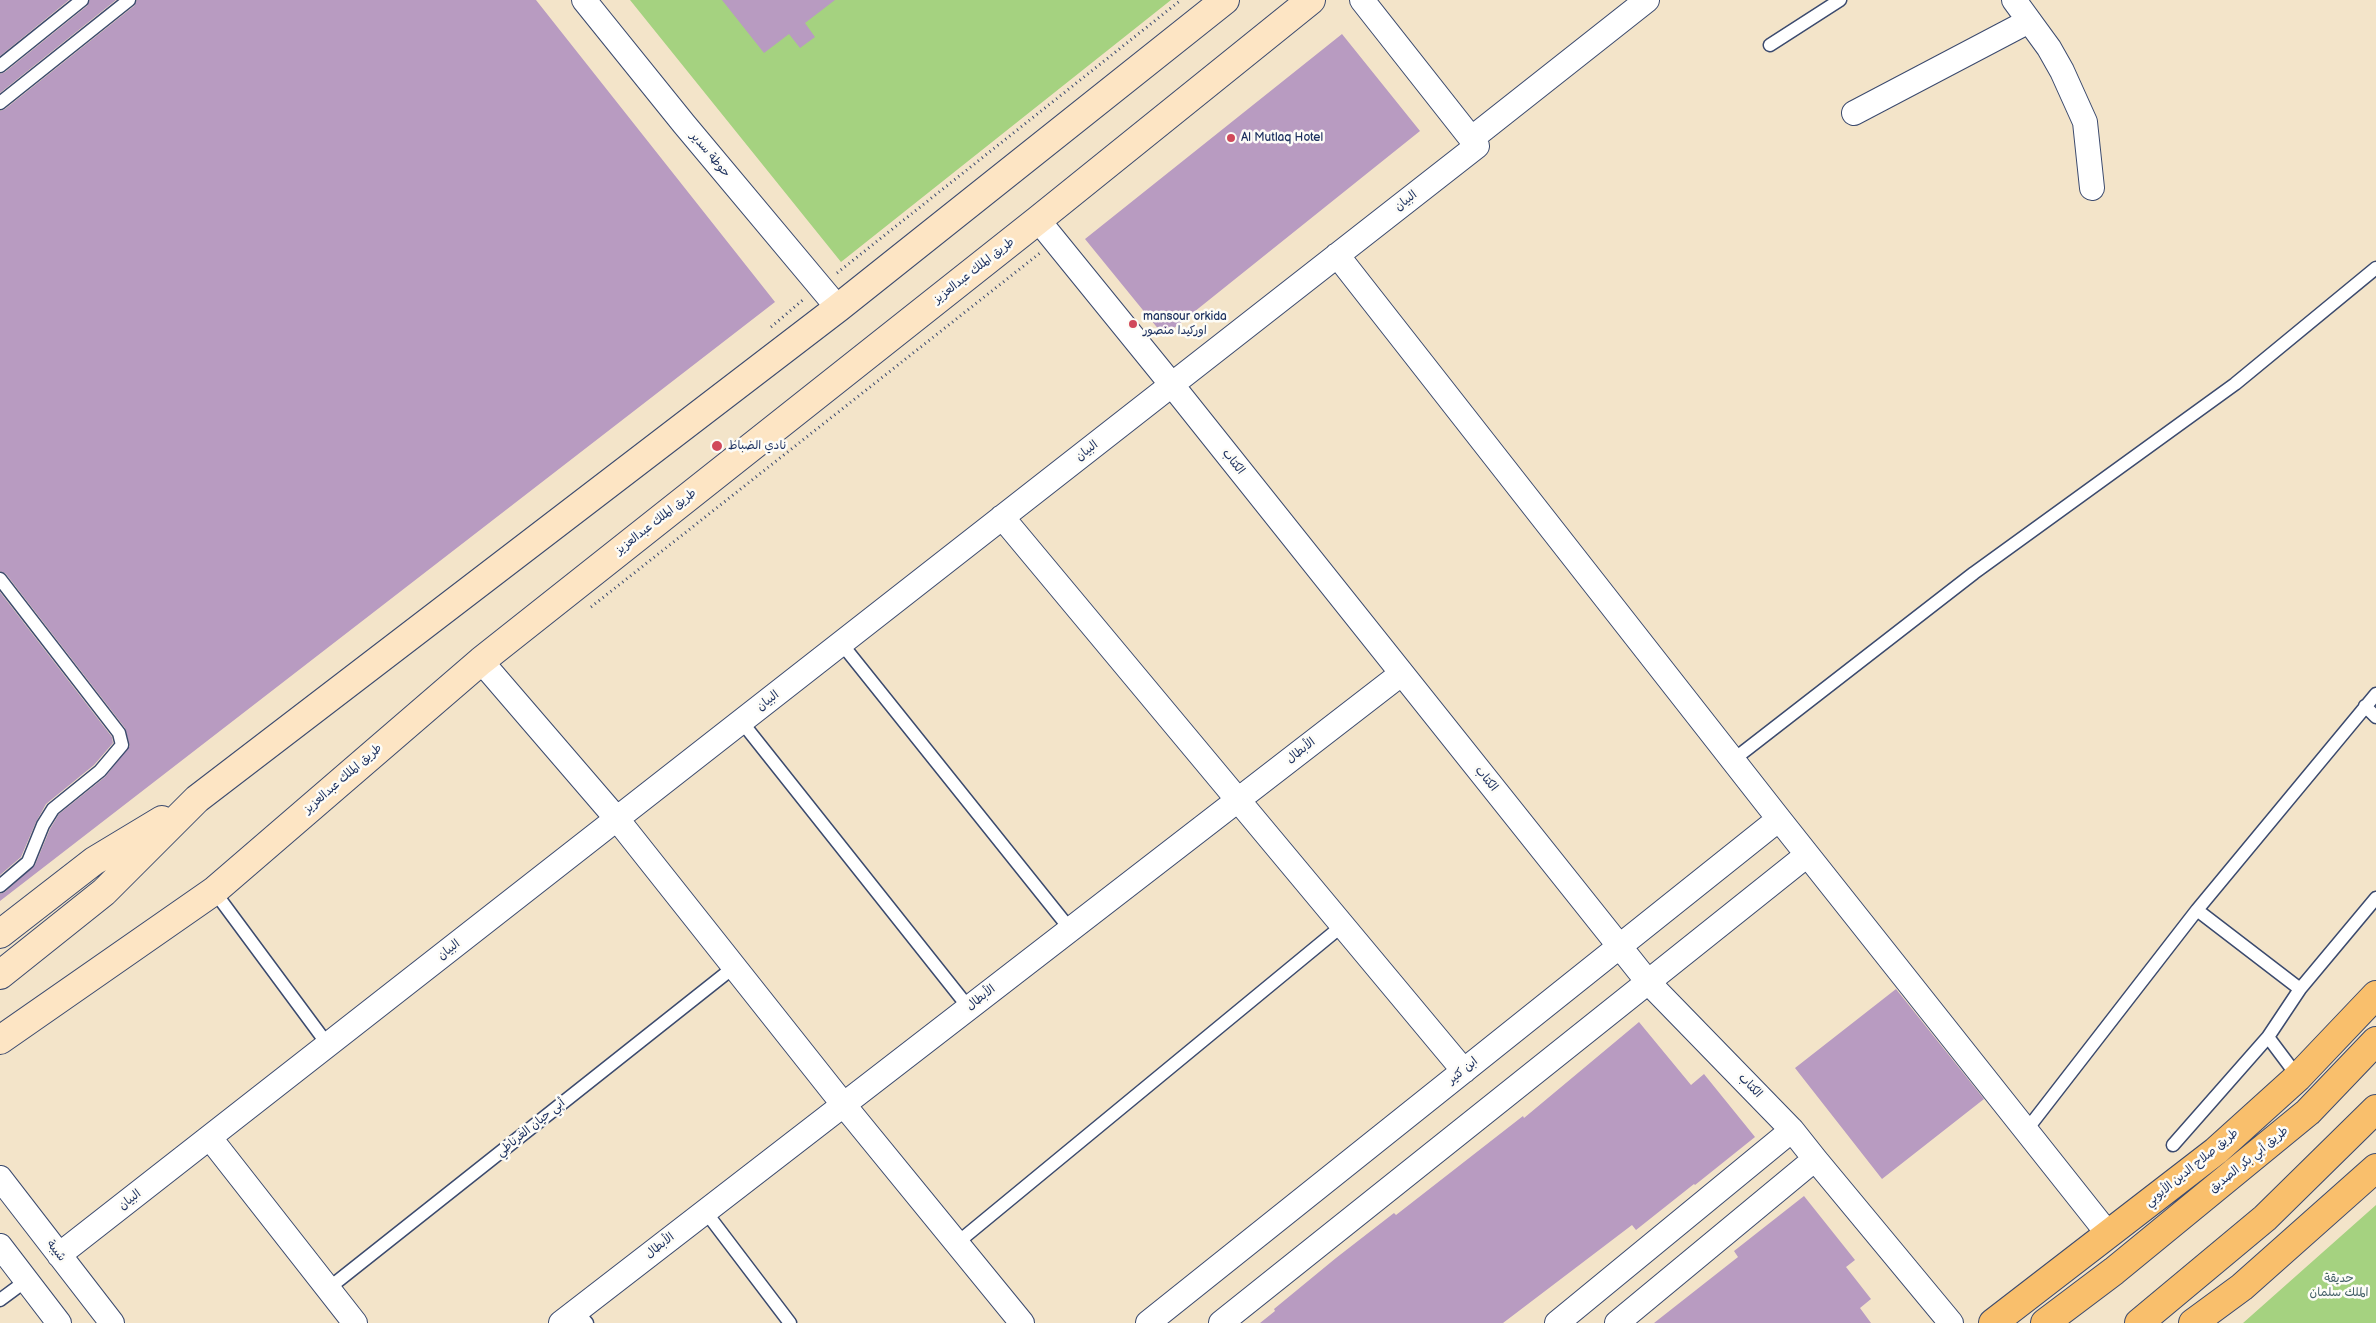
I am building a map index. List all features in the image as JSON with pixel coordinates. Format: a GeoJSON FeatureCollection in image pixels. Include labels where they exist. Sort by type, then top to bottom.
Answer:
{"type":"FeatureCollection","features":[{"type":"Feature","properties":{"kind":"main road"},"geometry":{"type":"LineString","coordinates":[[0,934],[94,861],[197,798],[838,308],[1225,0]]}},
{"type":"Feature","properties":{"kind":"main road","name":"طريق الملك عبدالعزيز"},"geometry":{"type":"LineString","coordinates":[[0,1040],[214,891],[480,661],[1046,230],[1311,0]]}},
{"type":"Feature","properties":{"kind":"main road"},"geometry":{"type":"LineString","coordinates":[[0,975],[104,892],[197,798]]}},
{"type":"Feature","properties":{"kind":"main road"},"geometry":{"type":"LineString","coordinates":[[0,1058],[214,891]]}},
{"type":"Feature","properties":{"kind":"main road","name":"طريق صلاح الدين الأيوبي"},"geometry":{"type":"LineString","coordinates":[[1993,1323],[2109,1235],[2216,1150],[2298,1077],[2376,996]]}},
{"type":"Feature","properties":{"kind":"main road","name":"طريق أبي بكر الصديق"},"geometry":{"type":"LineString","coordinates":[[2114,1271],[2308,1112],[2376,1041]]}},
{"type":"Feature","properties":{"kind":"main road"},"geometry":{"type":"LineString","coordinates":[[2144,1321],[2265,1218],[2376,1109]]}},
{"type":"Feature","properties":{"kind":"main road"},"geometry":{"type":"LineString","coordinates":[[2193,1323],[2242,1288],[2376,1168]]}},
{"type":"Feature","properties":{"kind":"main road"},"geometry":{"type":"LineString","coordinates":[[2041,1287],[2114,1271]]}},
{"type":"Feature","properties":{"kind":"main road"},"geometry":{"type":"LineString","coordinates":[[2045,1323],[2114,1271]]}},
{"type":"Feature","properties":{"kind":"street","name":"حوطة سدير"},"geometry":{"type":"LineString","coordinates":[[584,0],[684,124],[838,308]]}},
{"type":"Feature","properties":{"kind":"street"},"geometry":{"type":"LineString","coordinates":[[1362,0],[1474,142]]}},
{"type":"Feature","properties":{"kind":"street","name":"البيان"},"geometry":{"type":"LineString","coordinates":[[59,1255],[1337,255],[1646,0]]}},
{"type":"Feature","properties":{"kind":"street"},"geometry":{"type":"LineString","coordinates":[[2014,0],[2062,71],[2084,122],[2092,188]]}},
{"type":"Feature","properties":{"kind":"street"},"geometry":{"type":"LineString","coordinates":[[1854,113],[2029,21]]}},
{"type":"Feature","properties":{"kind":"street","name":"الكتاب"},"geometry":{"type":"LineString","coordinates":[[1046,230],[1172,384],[1648,982],[1792,1130],[1814,1160],[1951,1323]]}},
{"type":"Feature","properties":{"kind":"street"},"geometry":{"type":"LineString","coordinates":[[1337,255],[2025,1132],[2109,1235]]}},
{"type":"Feature","properties":{"kind":"street"},"geometry":{"type":"LineString","coordinates":[[1002,518],[1464,1071]]}},
{"type":"Feature","properties":{"kind":"street"},"geometry":{"type":"LineString","coordinates":[[480,661],[617,819],[844,1104],[1022,1323]]}},
{"type":"Feature","properties":{"kind":"street","name":"الأبطال"},"geometry":{"type":"LineString","coordinates":[[575,1319],[705,1211],[1401,674]]}},
{"type":"Feature","properties":{"kind":"street","name":"ابن كثير"},"geometry":{"type":"LineString","coordinates":[[1148,1323],[1779,819]]}},
{"type":"Feature","properties":{"kind":"street"},"geometry":{"type":"LineString","coordinates":[[1221,1323],[1807,855]]}},
{"type":"Feature","properties":{"kind":"street"},"geometry":{"type":"LineString","coordinates":[[1557,1323],[1792,1130]]}},
{"type":"Feature","properties":{"kind":"street"},"geometry":{"type":"LineString","coordinates":[[210,1138],[355,1323]]}},
{"type":"Feature","properties":{"kind":"street"},"geometry":{"type":"LineString","coordinates":[[1617,1323],[1814,1160]]}},
{"type":"Feature","properties":{"kind":"street","name":"شيبة"},"geometry":{"type":"LineString","coordinates":[[0,1178],[112,1323]]}},
{"type":"Feature","properties":{"kind":"street"},"geometry":{"type":"LineString","coordinates":[[0,1246],[60,1323]]}},
{"type":"Feature","properties":{"kind":"lane"},"geometry":{"type":"LineString","coordinates":[[0,66],[82,0]]}},
{"type":"Feature","properties":{"kind":"lane"},"geometry":{"type":"LineString","coordinates":[[0,103],[130,0]]}},
{"type":"Feature","properties":{"kind":"lane"},"geometry":{"type":"LineString","coordinates":[[1770,45],[1840,0]]}},
{"type":"Feature","properties":{"kind":"lane"},"geometry":{"type":"LineString","coordinates":[[1733,760],[1974,574],[2235,384],[2376,268]]}},
{"type":"Feature","properties":{"kind":"lane"},"geometry":{"type":"LineString","coordinates":[[0,579],[119,733],[122,745],[100,771],[53,809],[43,825],[38,842],[28,862],[0,886]]}},
{"type":"Feature","properties":{"kind":"lane"},"geometry":{"type":"LineString","coordinates":[[841,643],[1070,929]]}},
{"type":"Feature","properties":{"kind":"lane"},"geometry":{"type":"LineString","coordinates":[[2025,1132],[2197,910],[2376,694]]}},
{"type":"Feature","properties":{"kind":"lane"},"geometry":{"type":"LineString","coordinates":[[2365,706],[2376,717]]}},
{"type":"Feature","properties":{"kind":"lane"},"geometry":{"type":"LineString","coordinates":[[741,722],[969,1008]]}},
{"type":"Feature","properties":{"kind":"lane"},"geometry":{"type":"LineString","coordinates":[[214,891],[328,1045]]}},
{"type":"Feature","properties":{"kind":"lane"},"geometry":{"type":"LineString","coordinates":[[2173,1145],[2268,1037],[2300,989],[2376,898]]}},
{"type":"Feature","properties":{"kind":"lane"},"geometry":{"type":"LineString","coordinates":[[2197,910],[2300,989]]}},
{"type":"Feature","properties":{"kind":"lane"},"geometry":{"type":"LineString","coordinates":[[957,1243],[1343,925]]}},
{"type":"Feature","properties":{"kind":"lane","name":"أبي حيان الغرناطي"},"geometry":{"type":"LineString","coordinates":[[329,1288],[734,967]]}},
{"type":"Feature","properties":{"kind":"lane"},"geometry":{"type":"LineString","coordinates":[[2268,1037],[2298,1077]]}},
{"type":"Feature","properties":{"kind":"lane"},"geometry":{"type":"LineString","coordinates":[[705,1211],[790,1323]]}},
{"type":"Feature","properties":{"kind":"lane"},"geometry":{"type":"LineString","coordinates":[[0,1300],[27,1280]]}},
{"type":"Feature","properties":{"kind":"path"},"geometry":{"type":"LineString","coordinates":[[831,278],[1181,0]]}},
{"type":"Feature","properties":{"kind":"path"},"geometry":{"type":"LineString","coordinates":[[590,607],[1046,230]]}},
{"type":"Feature","properties":{"kind":"green space"},"geometry":{"type":"Polygon","coordinates":[[[630,0],[1171,0],[841,262],[630,0]]]}},
{"type":"Feature","properties":{"kind":"green space","name":"حديقة الملك سلمان"},"geometry":{"type":"Polygon","coordinates":[[[2376,1205],[2376,1323],[2243,1323],[2376,1205]]]}},
{"type":"Feature","properties":{"kind":"building"},"geometry":{"type":"Polygon","coordinates":[[[0,0],[69,0],[0,56],[0,0]]]}},
{"type":"Feature","properties":{"kind":"building"},"geometry":{"type":"Polygon","coordinates":[[[90,0],[116,0],[0,93],[0,74],[5,72],[87,6],[90,0]]]}},
{"type":"Feature","properties":{"kind":"building"},"geometry":{"type":"Polygon","coordinates":[[[137,0],[536,0],[775,302],[0,901],[0,894],[5,892],[35,865],[50,829],[59,814],[105,777],[130,746],[125,728],[6,574],[0,571],[0,111],[5,109],[134,6],[137,0]]]}},
{"type":"Feature","properties":{"kind":"building"},"geometry":{"type":"Polygon","coordinates":[[[722,0],[835,0],[805,23],[815,37],[800,48],[789,34],[764,53],[722,0]]]}},
{"type":"Feature","properties":{"kind":"building"},"geometry":{"type":"Polygon","coordinates":[[[1342,34],[1420,131],[1164,336],[1085,239],[1342,34]]]}},
{"type":"Feature","properties":{"kind":"building"},"geometry":{"type":"Polygon","coordinates":[[[0,592],[112,737],[113,743],[94,765],[46,804],[21,857],[0,875],[0,592]]]}},
{"type":"Feature","properties":{"kind":"building"},"geometry":{"type":"Polygon","coordinates":[[[1896,989],[1984,1099],[1882,1179],[1795,1068],[1896,989]]]}},
{"type":"Feature","properties":{"kind":"building"},"geometry":{"type":"Polygon","coordinates":[[[1639,1022],[1691,1085],[1704,1074],[1755,1137],[1636,1230],[1632,1225],[1503,1323],[1260,1323],[1275,1311],[1274,1309],[1336,1258],[1394,1213],[1396,1215],[1523,1116],[1524,1118],[1639,1022]]]}},
{"type":"Feature","properties":{"kind":"building"},"geometry":{"type":"Polygon","coordinates":[[[1804,1196],[1855,1260],[1846,1267],[1871,1299],[1860,1308],[1871,1323],[1654,1323],[1738,1257],[1734,1251],[1804,1196]]]}},
{"type":"Feature","properties":{"kind":"place","name":"Al Mutlaq Hotel"},"geometry":{"type":"Point","coordinates":[1231,138]}},
{"type":"Feature","properties":{"kind":"place","name":"mansour orkida اوركيدا منصور"},"geometry":{"type":"Point","coordinates":[1133,324]}},
{"type":"Feature","properties":{"kind":"place","name":"نادي الضباط"},"geometry":{"type":"Point","coordinates":[717,446]}}]}
